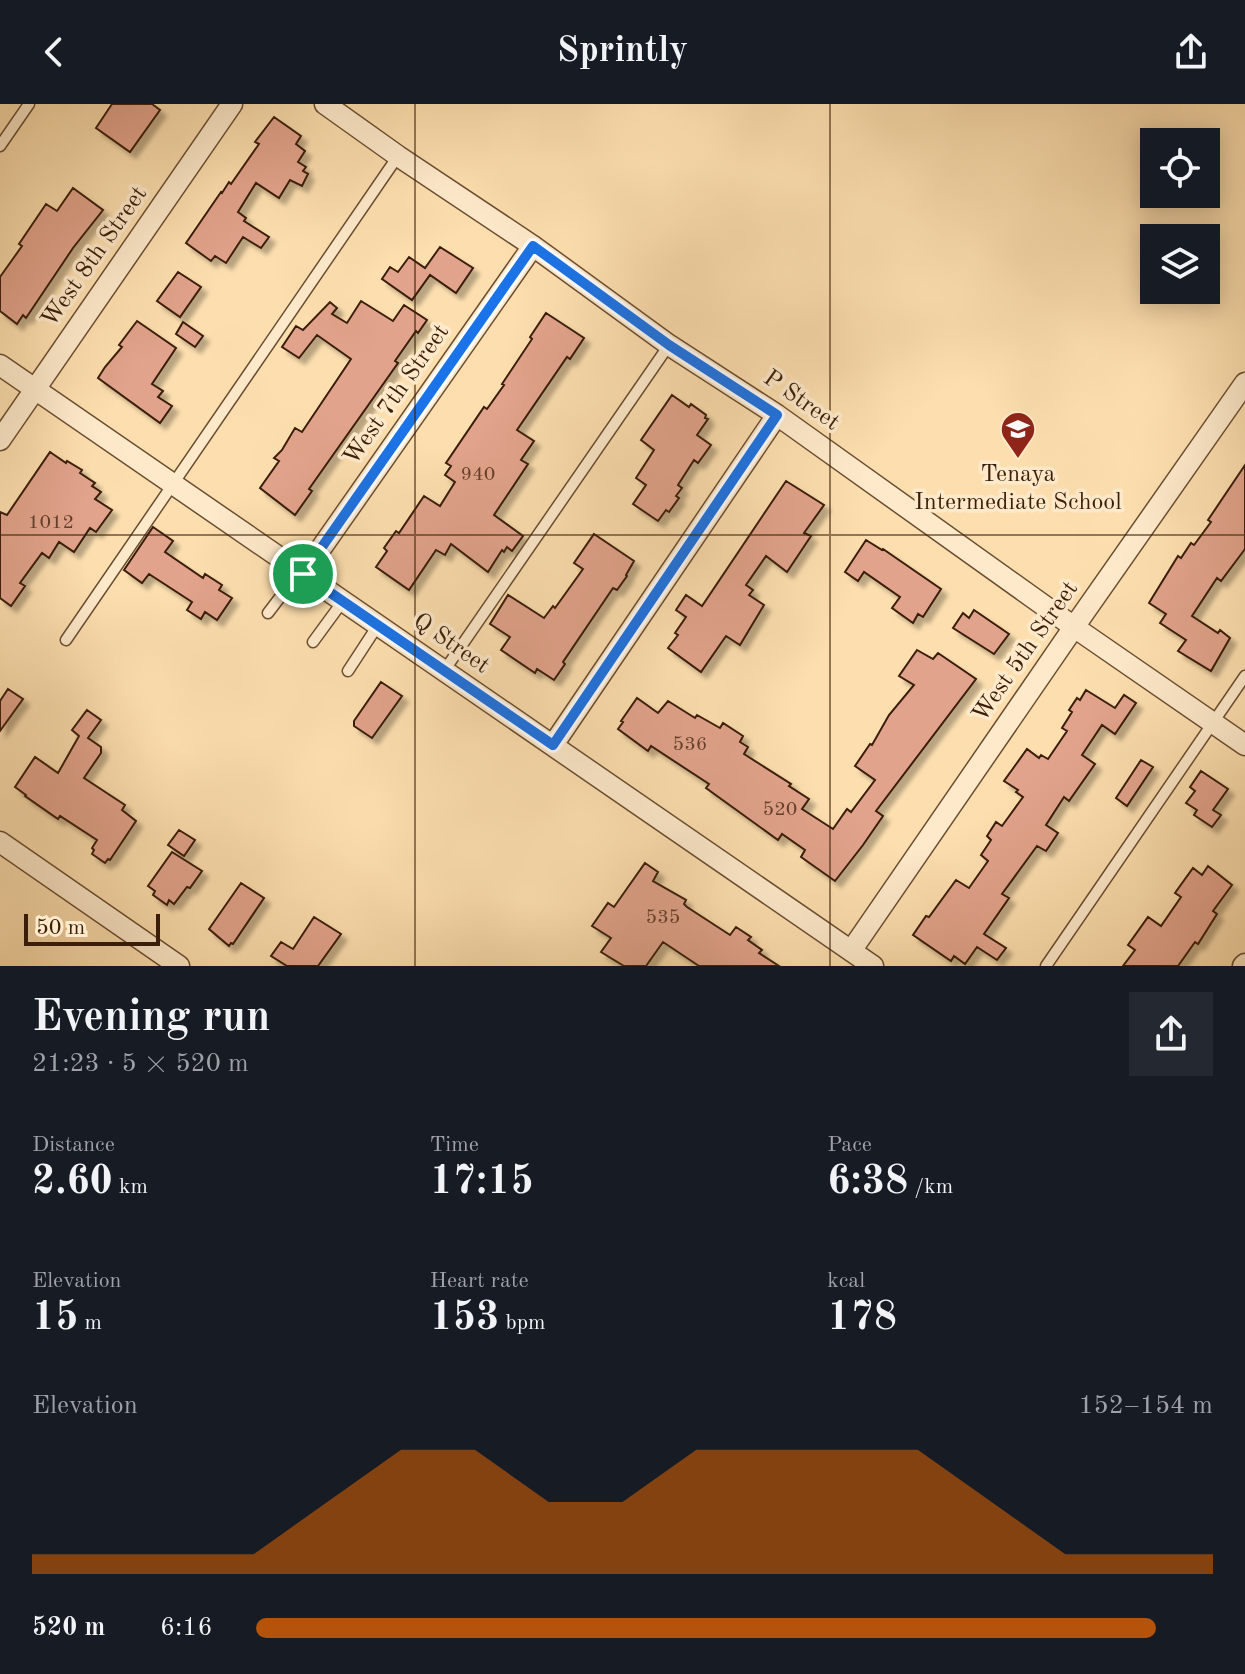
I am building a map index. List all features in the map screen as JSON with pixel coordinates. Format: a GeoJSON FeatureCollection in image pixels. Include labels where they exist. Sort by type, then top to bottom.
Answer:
{"type":"FeatureCollection","features":[{"type":"Feature","properties":{"kind":"street","name":"West 8th Street"},"geometry":{"type":"LineString","coordinates":[[0,440],[232,104]]}},
{"type":"Feature","properties":{"kind":"street","name":"P Street"},"geometry":{"type":"LineString","coordinates":[[325,104],[533,246],[669,345],[777,415],[1245,745]]}},
{"type":"Feature","properties":{"kind":"street","name":"West 7th Street"},"geometry":{"type":"LineString","coordinates":[[302,572],[533,246]]}},
{"type":"Feature","properties":{"kind":"street","name":"Q Street"},"geometry":{"type":"LineString","coordinates":[[0,365],[873,966]]}},
{"type":"Feature","properties":{"kind":"street","name":"West 5th Street"},"geometry":{"type":"LineString","coordinates":[[851,951],[1245,383]]}},
{"type":"Feature","properties":{"kind":"street"},"geometry":{"type":"LineString","coordinates":[[553,745],[777,415]]}},
{"type":"Feature","properties":{"kind":"street"},"geometry":{"type":"LineString","coordinates":[[0,842],[179,966]]}},
{"type":"Feature","properties":{"kind":"lane"},"geometry":{"type":"LineString","coordinates":[[0,146],[29,104]]}},
{"type":"Feature","properties":{"kind":"lane"},"geometry":{"type":"LineString","coordinates":[[66,640],[398,156]]}},
{"type":"Feature","properties":{"kind":"lane"},"geometry":{"type":"LineString","coordinates":[[444,671],[669,345]]}},
{"type":"Feature","properties":{"kind":"lane"},"geometry":{"type":"LineString","coordinates":[[268,613],[302,572]]}},
{"type":"Feature","properties":{"kind":"lane"},"geometry":{"type":"LineString","coordinates":[[313,642],[343,601]]}},
{"type":"Feature","properties":{"kind":"lane"},"geometry":{"type":"LineString","coordinates":[[348,671],[378,625]]}},
{"type":"Feature","properties":{"kind":"lane"},"geometry":{"type":"LineString","coordinates":[[1046,966],[1245,676]]}},
{"type":"Feature","properties":{"kind":"building"},"geometry":{"type":"Polygon","coordinates":[[[112,104],[152,104],[160,110],[130,152],[96,128],[112,104]]]}},
{"type":"Feature","properties":{"kind":"building"},"geometry":{"type":"Polygon","coordinates":[[[274,117],[301,136],[296,144],[305,151],[298,162],[306,167],[303,171],[308,174],[302,186],[290,180],[279,198],[256,183],[238,212],[246,218],[244,221],[269,237],[261,248],[243,237],[226,263],[215,256],[211,261],[186,243],[259,144],[255,142],[274,117]]]}},
{"type":"Feature","properties":{"kind":"building"},"geometry":{"type":"Polygon","coordinates":[[[73,188],[103,210],[26,318],[23,315],[17,324],[0,311],[0,277],[46,204],[57,211],[73,188]]]}},
{"type":"Feature","properties":{"kind":"building"},"geometry":{"type":"Polygon","coordinates":[[[440,247],[473,268],[456,293],[430,275],[412,300],[382,279],[390,267],[398,272],[409,257],[425,268],[440,247]]]}},
{"type":"Feature","properties":{"kind":"building"},"geometry":{"type":"Polygon","coordinates":[[[178,272],[201,287],[180,317],[157,301],[178,272]]]}},
{"type":"Feature","properties":{"kind":"building"},"geometry":{"type":"Polygon","coordinates":[[[361,301],[393,321],[404,305],[427,320],[395,361],[398,363],[309,489],[312,491],[295,515],[260,488],[279,461],[274,458],[295,428],[302,432],[351,359],[317,335],[299,358],[282,347],[296,326],[303,330],[330,302],[337,308],[332,314],[347,323],[361,301]]]}},
{"type":"Feature","properties":{"kind":"building"},"geometry":{"type":"Polygon","coordinates":[[[546,313],[584,338],[570,359],[567,357],[517,430],[534,441],[521,460],[528,464],[494,515],[523,536],[512,551],[507,547],[504,552],[502,550],[488,572],[451,544],[445,555],[436,550],[409,590],[376,567],[387,551],[384,548],[396,531],[399,533],[424,496],[440,506],[455,482],[445,475],[451,466],[446,463],[484,407],[487,409],[504,385],[546,313]]]}},
{"type":"Feature","properties":{"kind":"building"},"geometry":{"type":"Polygon","coordinates":[[[137,321],[176,348],[152,384],[163,391],[158,397],[172,406],[160,423],[98,378],[137,321]]]}},
{"type":"Feature","properties":{"kind":"building"},"geometry":{"type":"Polygon","coordinates":[[[183,322],[203,336],[195,347],[176,334],[183,322]]]}},
{"type":"Feature","properties":{"kind":"building"},"geometry":{"type":"Polygon","coordinates":[[[672,395],[706,415],[708,419],[697,435],[711,445],[698,463],[694,460],[678,485],[682,488],[676,496],[679,498],[658,521],[633,504],[646,485],[636,478],[654,450],[641,440],[672,395]]]}},
{"type":"Feature","properties":{"kind":"building"},"geometry":{"type":"Polygon","coordinates":[[[50,452],[82,470],[80,473],[95,483],[92,486],[101,492],[95,499],[112,510],[96,532],[90,528],[74,552],[59,542],[49,558],[42,553],[20,583],[25,586],[11,606],[0,598],[0,512],[7,515],[50,452]]]}},
{"type":"Feature","properties":{"kind":"building"},"geometry":{"type":"Polygon","coordinates":[[[1245,465],[1245,549],[1221,581],[1217,578],[1192,616],[1230,638],[1211,671],[1178,651],[1186,640],[1160,623],[1166,614],[1149,603],[1178,556],[1181,558],[1191,543],[1194,545],[1211,522],[1208,520],[1245,465]]]}},
{"type":"Feature","properties":{"kind":"building"},"geometry":{"type":"Polygon","coordinates":[[[786,481],[824,505],[804,533],[811,536],[787,572],[766,556],[746,585],[753,590],[749,595],[764,605],[740,645],[726,636],[701,672],[668,648],[686,617],[676,610],[686,595],[702,606],[786,481]]]}},
{"type":"Feature","properties":{"kind":"building"},"geometry":{"type":"Polygon","coordinates":[[[153,527],[173,541],[165,552],[203,578],[205,574],[222,585],[219,590],[232,598],[217,620],[205,612],[201,619],[187,610],[192,602],[149,574],[142,583],[124,570],[153,527]]]}},
{"type":"Feature","properties":{"kind":"building"},"geometry":{"type":"Polygon","coordinates":[[[594,534],[634,561],[627,576],[617,590],[613,588],[563,662],[565,664],[554,680],[537,669],[535,673],[501,650],[510,637],[490,624],[508,595],[544,618],[583,569],[574,563],[594,534]]]}},
{"type":"Feature","properties":{"kind":"building"},"geometry":{"type":"Polygon","coordinates":[[[866,540],[941,589],[923,617],[918,614],[913,623],[892,608],[900,597],[864,572],[858,581],[845,572],[866,540]]]}},
{"type":"Feature","properties":{"kind":"building"},"geometry":{"type":"Polygon","coordinates":[[[974,610],[1009,634],[994,654],[953,628],[963,613],[969,618],[974,610]]]}},
{"type":"Feature","properties":{"kind":"building"},"geometry":{"type":"Polygon","coordinates":[[[917,650],[933,659],[938,653],[976,679],[876,811],[883,816],[835,881],[801,857],[805,850],[782,834],[778,840],[706,788],[709,784],[651,746],[648,751],[618,729],[637,698],[658,713],[668,701],[695,718],[697,715],[720,728],[723,723],[743,736],[740,742],[748,747],[744,754],[809,799],[802,809],[833,829],[847,809],[851,812],[875,780],[855,766],[872,745],[889,715],[914,685],[899,676],[917,650]]]}},
{"type":"Feature","properties":{"kind":"building"},"geometry":{"type":"Polygon","coordinates":[[[381,682],[402,696],[372,738],[354,726],[354,721],[381,682]]]}},
{"type":"Feature","properties":{"kind":"building"},"geometry":{"type":"Polygon","coordinates":[[[8,689],[23,699],[0,731],[0,701],[8,689]]]}},
{"type":"Feature","properties":{"kind":"building"},"geometry":{"type":"Polygon","coordinates":[[[1086,690],[1115,708],[1124,695],[1136,703],[1115,734],[1102,725],[1082,755],[1095,764],[1069,801],[1064,797],[1046,825],[1058,833],[1046,851],[1037,846],[1002,894],[1009,898],[984,934],[1006,948],[997,960],[977,947],[965,964],[954,956],[951,961],[913,935],[956,880],[969,888],[988,861],[981,855],[991,840],[987,836],[996,822],[1002,826],[1023,797],[1004,781],[1027,749],[1039,758],[1041,755],[1048,759],[1067,731],[1062,728],[1072,712],[1069,710],[1086,690]]]}},
{"type":"Feature","properties":{"kind":"building"},"geometry":{"type":"Polygon","coordinates":[[[87,710],[101,720],[88,738],[101,747],[101,753],[84,778],[125,805],[122,810],[136,821],[105,863],[92,854],[97,840],[60,816],[58,819],[15,787],[35,757],[58,773],[79,736],[72,730],[87,710]]]}},
{"type":"Feature","properties":{"kind":"building"},"geometry":{"type":"Polygon","coordinates":[[[1141,760],[1153,767],[1127,806],[1116,798],[1141,760]]]}},
{"type":"Feature","properties":{"kind":"building"},"geometry":{"type":"Polygon","coordinates":[[[1201,771],[1228,789],[1213,810],[1221,815],[1212,827],[1194,815],[1197,810],[1186,803],[1195,791],[1190,787],[1201,771]]]}},
{"type":"Feature","properties":{"kind":"building"},"geometry":{"type":"Polygon","coordinates":[[[179,830],[195,840],[184,856],[168,845],[179,830]]]}},
{"type":"Feature","properties":{"kind":"building"},"geometry":{"type":"Polygon","coordinates":[[[172,852],[202,871],[174,904],[169,900],[167,905],[153,895],[155,891],[148,886],[172,852]]]}},
{"type":"Feature","properties":{"kind":"building"},"geometry":{"type":"Polygon","coordinates":[[[645,863],[658,872],[653,881],[686,900],[684,904],[687,907],[730,935],[736,927],[751,937],[748,940],[762,950],[759,953],[779,966],[699,966],[663,942],[646,966],[624,966],[601,952],[611,938],[592,926],[608,903],[614,907],[645,863]]]}},
{"type":"Feature","properties":{"kind":"building"},"geometry":{"type":"Polygon","coordinates":[[[1208,866],[1232,885],[1213,911],[1217,914],[1198,944],[1195,942],[1178,966],[1123,966],[1135,950],[1128,945],[1148,917],[1161,926],[1181,897],[1175,893],[1193,868],[1202,875],[1208,866]]]}},
{"type":"Feature","properties":{"kind":"building"},"geometry":{"type":"Polygon","coordinates":[[[241,883],[264,898],[229,946],[209,929],[241,883]]]}},
{"type":"Feature","properties":{"kind":"building"},"geometry":{"type":"Polygon","coordinates":[[[314,917],[341,934],[318,966],[287,966],[271,956],[281,942],[293,949],[314,917]]]}},
{"type":"Feature","properties":{"kind":"place","name":"Tenaya Intermediate School"},"geometry":{"type":"Point","coordinates":[1018,460]}},
{"type":"Feature","properties":{"kind":"route"},"geometry":{"type":"LineString","coordinates":[[533,246],[669,345],[777,415],[553,745],[303,574],[533,246]]}}]}
